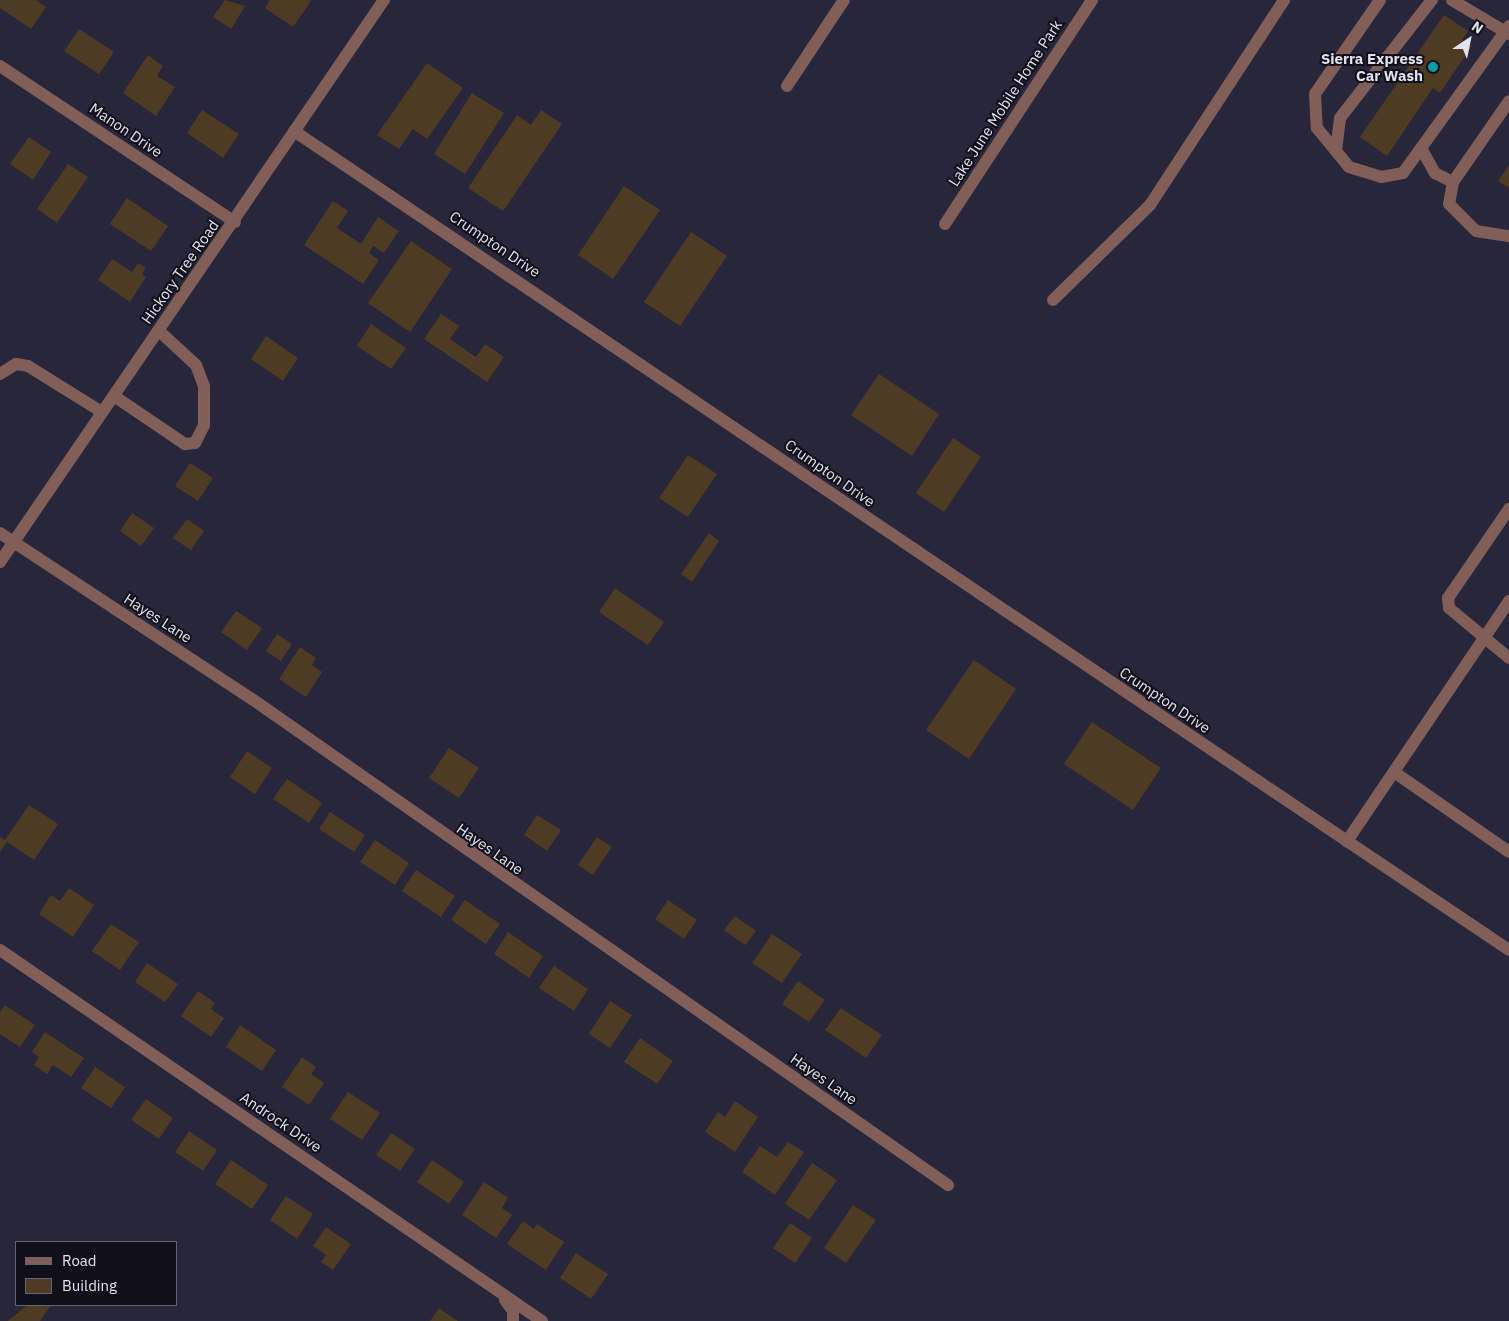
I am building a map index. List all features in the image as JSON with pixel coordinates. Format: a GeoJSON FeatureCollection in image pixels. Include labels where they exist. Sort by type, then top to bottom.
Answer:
{"type":"FeatureCollection","features":[{"type":"Feature","properties":{"kind":"street","name":"Hickory Tree Road"},"geometry":{"type":"LineString","coordinates":[[0,562],[235,222],[294,131],[384,0]]}},
{"type":"Feature","properties":{"kind":"street"},"geometry":{"type":"LineString","coordinates":[[787,86],[844,0]]}},
{"type":"Feature","properties":{"kind":"street","name":"Lake June Mobile Home Park"},"geometry":{"type":"LineString","coordinates":[[945,224],[1092,0]]}},
{"type":"Feature","properties":{"kind":"street"},"geometry":{"type":"LineString","coordinates":[[1053,300],[1150,205],[1284,0]]}},
{"type":"Feature","properties":{"kind":"street"},"geometry":{"type":"LineString","coordinates":[[1380,0],[1315,94],[1317,128],[1349,166],[1380,176],[1403,173],[1508,30],[1476,6],[1452,0]]}},
{"type":"Feature","properties":{"kind":"street"},"geometry":{"type":"LineString","coordinates":[[1336,151],[1340,118],[1432,0]]}},
{"type":"Feature","properties":{"kind":"street","name":"Manon Drive"},"geometry":{"type":"LineString","coordinates":[[0,66],[235,222]]}},
{"type":"Feature","properties":{"kind":"street"},"geometry":{"type":"LineString","coordinates":[[1509,101],[1453,182],[1449,204],[1476,231],[1509,236]]}},
{"type":"Feature","properties":{"kind":"street","name":"Crumpton Drive"},"geometry":{"type":"LineString","coordinates":[[294,131],[1509,950]]}},
{"type":"Feature","properties":{"kind":"street"},"geometry":{"type":"LineString","coordinates":[[1421,148],[1435,173],[1453,182]]}},
{"type":"Feature","properties":{"kind":"street"},"geometry":{"type":"LineString","coordinates":[[114,396],[185,444],[195,443],[204,425],[204,386],[196,365],[159,331]]}},
{"type":"Feature","properties":{"kind":"street"},"geometry":{"type":"LineString","coordinates":[[0,374],[16,364],[28,366],[102,412]]}},
{"type":"Feature","properties":{"kind":"street"},"geometry":{"type":"LineString","coordinates":[[1509,509],[1448,598],[1449,608],[1482,639],[1509,658]]}},
{"type":"Feature","properties":{"kind":"street","name":"Hayes Lane"},"geometry":{"type":"LineString","coordinates":[[0,533],[252,699],[948,1184]]}},
{"type":"Feature","properties":{"kind":"street"},"geometry":{"type":"LineString","coordinates":[[1347,841],[1509,601]]}},
{"type":"Feature","properties":{"kind":"street"},"geometry":{"type":"LineString","coordinates":[[1394,772],[1509,852]]}},
{"type":"Feature","properties":{"kind":"street","name":"Androck Drive"},"geometry":{"type":"LineString","coordinates":[[0,950],[503,1298],[542,1321]]}},
{"type":"Feature","properties":{"kind":"street"},"geometry":{"type":"LineString","coordinates":[[503,1298],[513,1311],[513,1321]]}},
{"type":"Feature","properties":{"kind":"building"},"geometry":{"type":"Polygon","coordinates":[[[0,0],[36,0],[46,7],[31,29],[0,8],[0,0]]]}},
{"type":"Feature","properties":{"kind":"building"},"geometry":{"type":"Polygon","coordinates":[[[225,0],[245,6],[231,29],[213,17],[225,0]]]}},
{"type":"Feature","properties":{"kind":"building"},"geometry":{"type":"Polygon","coordinates":[[[270,0],[311,1],[293,27],[265,8],[270,0]]]}},
{"type":"Feature","properties":{"kind":"building","name":"Sierra Express Car Wash"},"geometry":{"type":"Polygon","coordinates":[[[1444,15],[1468,31],[1462,40],[1472,46],[1440,93],[1433,88],[1387,156],[1360,137],[1444,15]]]}},
{"type":"Feature","properties":{"kind":"building"},"geometry":{"type":"Polygon","coordinates":[[[79,29],[114,52],[99,74],[64,51],[79,29]]]}},
{"type":"Feature","properties":{"kind":"building"},"geometry":{"type":"Polygon","coordinates":[[[148,55],[163,66],[157,76],[175,87],[156,116],[123,93],[148,55]]]}},
{"type":"Feature","properties":{"kind":"building"},"geometry":{"type":"Polygon","coordinates":[[[427,63],[463,88],[427,139],[413,129],[399,149],[377,135],[427,63]]]}},
{"type":"Feature","properties":{"kind":"building"},"geometry":{"type":"Polygon","coordinates":[[[472,93],[504,113],[465,174],[434,154],[472,93]]]}},
{"type":"Feature","properties":{"kind":"building"},"geometry":{"type":"Polygon","coordinates":[[[202,110],[239,134],[223,158],[187,133],[202,110]]]}},
{"type":"Feature","properties":{"kind":"building"},"geometry":{"type":"Polygon","coordinates":[[[541,110],[562,124],[503,211],[468,188],[517,115],[531,125],[541,110]]]}},
{"type":"Feature","properties":{"kind":"building"},"geometry":{"type":"Polygon","coordinates":[[[29,137],[51,152],[33,180],[10,164],[29,137]]]}},
{"type":"Feature","properties":{"kind":"building"},"geometry":{"type":"Polygon","coordinates":[[[68,164],[88,177],[57,223],[37,209],[68,164]]]}},
{"type":"Feature","properties":{"kind":"building"},"geometry":{"type":"Polygon","coordinates":[[[1509,165],[1509,188],[1498,181],[1509,165]]]}},
{"type":"Feature","properties":{"kind":"building"},"geometry":{"type":"Polygon","coordinates":[[[624,186],[660,210],[613,279],[578,255],[624,186]]]}},
{"type":"Feature","properties":{"kind":"building"},"geometry":{"type":"Polygon","coordinates":[[[127,198],[168,226],[151,251],[110,224],[127,198]]]}},
{"type":"Feature","properties":{"kind":"building"},"geometry":{"type":"Polygon","coordinates":[[[333,201],[348,211],[337,228],[361,244],[378,217],[399,231],[384,253],[373,246],[369,253],[379,260],[363,284],[304,245],[333,201]]]}},
{"type":"Feature","properties":{"kind":"building"},"geometry":{"type":"Polygon","coordinates":[[[691,232],[727,256],[680,326],[644,302],[691,232]]]}},
{"type":"Feature","properties":{"kind":"building"},"geometry":{"type":"Polygon","coordinates":[[[411,241],[452,269],[410,332],[368,303],[411,241]]]}},
{"type":"Feature","properties":{"kind":"building"},"geometry":{"type":"Polygon","coordinates":[[[112,259],[132,272],[138,263],[146,268],[142,274],[146,277],[130,302],[98,280],[112,259]]]}},
{"type":"Feature","properties":{"kind":"building"},"geometry":{"type":"Polygon","coordinates":[[[441,314],[459,326],[450,339],[476,357],[485,344],[504,357],[487,382],[424,339],[441,314]]]}},
{"type":"Feature","properties":{"kind":"building"},"geometry":{"type":"Polygon","coordinates":[[[371,324],[406,348],[391,369],[357,346],[371,324]]]}},
{"type":"Feature","properties":{"kind":"building"},"geometry":{"type":"Polygon","coordinates":[[[266,336],[298,358],[283,381],[251,359],[266,336]]]}},
{"type":"Feature","properties":{"kind":"building"},"geometry":{"type":"Polygon","coordinates":[[[879,374],[939,414],[912,456],[851,415],[879,374]]]}},
{"type":"Feature","properties":{"kind":"building"},"geometry":{"type":"Polygon","coordinates":[[[953,438],[981,457],[944,512],[916,493],[953,438]]]}},
{"type":"Feature","properties":{"kind":"building"},"geometry":{"type":"Polygon","coordinates":[[[688,455],[717,474],[688,517],[659,498],[688,455]]]}},
{"type":"Feature","properties":{"kind":"building"},"geometry":{"type":"Polygon","coordinates":[[[190,463],[213,478],[198,501],[175,486],[190,463]]]}},
{"type":"Feature","properties":{"kind":"building"},"geometry":{"type":"Polygon","coordinates":[[[132,513],[154,528],[141,546],[120,531],[132,513]]]}},
{"type":"Feature","properties":{"kind":"building"},"geometry":{"type":"Polygon","coordinates":[[[187,519],[204,531],[191,550],[173,538],[187,519]]]}},
{"type":"Feature","properties":{"kind":"building"},"geometry":{"type":"Polygon","coordinates":[[[709,533],[719,541],[692,582],[681,574],[709,533]]]}},
{"type":"Feature","properties":{"kind":"building"},"geometry":{"type":"Polygon","coordinates":[[[615,588],[664,622],[648,645],[599,612],[615,588]]]}},
{"type":"Feature","properties":{"kind":"building"},"geometry":{"type":"Polygon","coordinates":[[[236,611],[262,628],[247,650],[221,632],[236,611]]]}},
{"type":"Feature","properties":{"kind":"building"},"geometry":{"type":"Polygon","coordinates":[[[277,634],[292,644],[281,661],[266,651],[277,634]]]}},
{"type":"Feature","properties":{"kind":"building"},"geometry":{"type":"Polygon","coordinates":[[[300,647],[316,658],[312,665],[322,672],[306,697],[279,679],[300,647]]]}},
{"type":"Feature","properties":{"kind":"building"},"geometry":{"type":"Polygon","coordinates":[[[974,660],[1016,689],[969,759],[926,730],[974,660]]]}},
{"type":"Feature","properties":{"kind":"building"},"geometry":{"type":"Polygon","coordinates":[[[1092,722],[1161,768],[1133,810],[1064,764],[1092,722]]]}},
{"type":"Feature","properties":{"kind":"building"},"geometry":{"type":"Polygon","coordinates":[[[449,748],[479,768],[459,798],[429,778],[449,748]]]}},
{"type":"Feature","properties":{"kind":"building"},"geometry":{"type":"Polygon","coordinates":[[[247,751],[272,768],[255,794],[230,777],[247,751]]]}},
{"type":"Feature","properties":{"kind":"building"},"geometry":{"type":"Polygon","coordinates":[[[287,779],[322,803],[309,823],[273,799],[287,779]]]}},
{"type":"Feature","properties":{"kind":"building"},"geometry":{"type":"Polygon","coordinates":[[[29,805],[58,824],[34,860],[7,842],[0,852],[0,837],[5,840],[29,805]]]}},
{"type":"Feature","properties":{"kind":"building"},"geometry":{"type":"Polygon","coordinates":[[[330,812],[365,835],[354,852],[319,829],[330,812]]]}},
{"type":"Feature","properties":{"kind":"building"},"geometry":{"type":"Polygon","coordinates":[[[537,815],[561,830],[547,851],[524,835],[537,815]]]}},
{"type":"Feature","properties":{"kind":"building"},"geometry":{"type":"Polygon","coordinates":[[[597,837],[612,847],[593,875],[578,865],[597,837]]]}},
{"type":"Feature","properties":{"kind":"building"},"geometry":{"type":"Polygon","coordinates":[[[375,840],[409,863],[395,885],[360,862],[375,840]]]}},
{"type":"Feature","properties":{"kind":"building"},"geometry":{"type":"Polygon","coordinates":[[[416,870],[455,896],[441,917],[402,891],[416,870]]]}},
{"type":"Feature","properties":{"kind":"building"},"geometry":{"type":"Polygon","coordinates":[[[69,888],[94,905],[73,937],[39,914],[51,895],[60,901],[69,888]]]}},
{"type":"Feature","properties":{"kind":"building"},"geometry":{"type":"Polygon","coordinates":[[[465,900],[500,924],[486,944],[451,920],[465,900]]]}},
{"type":"Feature","properties":{"kind":"building"},"geometry":{"type":"Polygon","coordinates":[[[668,900],[697,920],[684,939],[655,919],[668,900]]]}},
{"type":"Feature","properties":{"kind":"building"},"geometry":{"type":"Polygon","coordinates":[[[735,916],[756,931],[745,945],[724,930],[735,916]]]}},
{"type":"Feature","properties":{"kind":"building"},"geometry":{"type":"Polygon","coordinates":[[[111,924],[139,942],[120,970],[92,951],[111,924]]]}},
{"type":"Feature","properties":{"kind":"building"},"geometry":{"type":"Polygon","coordinates":[[[508,932],[543,956],[529,978],[494,954],[508,932]]]}},
{"type":"Feature","properties":{"kind":"building"},"geometry":{"type":"Polygon","coordinates":[[[772,934],[802,954],[782,983],[752,963],[772,934]]]}},
{"type":"Feature","properties":{"kind":"building"},"geometry":{"type":"Polygon","coordinates":[[[147,963],[178,984],[165,1002],[135,982],[147,963]]]}},
{"type":"Feature","properties":{"kind":"building"},"geometry":{"type":"Polygon","coordinates":[[[554,966],[588,989],[574,1011],[539,988],[554,966]]]}},
{"type":"Feature","properties":{"kind":"building"},"geometry":{"type":"Polygon","coordinates":[[[798,981],[825,1000],[809,1022],[782,1004],[798,981]]]}},
{"type":"Feature","properties":{"kind":"building"},"geometry":{"type":"Polygon","coordinates":[[[198,991],[215,1003],[211,1009],[224,1018],[211,1037],[181,1016],[198,991]]]}},
{"type":"Feature","properties":{"kind":"building"},"geometry":{"type":"Polygon","coordinates":[[[610,1001],[632,1015],[610,1048],[589,1034],[610,1001]]]}},
{"type":"Feature","properties":{"kind":"building"},"geometry":{"type":"Polygon","coordinates":[[[5,1005],[35,1025],[20,1047],[0,1034],[0,1012],[5,1005]]]}},
{"type":"Feature","properties":{"kind":"building"},"geometry":{"type":"Polygon","coordinates":[[[841,1008],[882,1035],[866,1058],[825,1030],[841,1008]]]}},
{"type":"Feature","properties":{"kind":"building"},"geometry":{"type":"Polygon","coordinates":[[[240,1025],[276,1050],[262,1071],[226,1047],[240,1025]]]}},
{"type":"Feature","properties":{"kind":"building"},"geometry":{"type":"Polygon","coordinates":[[[45,1032],[84,1058],[71,1077],[53,1065],[47,1074],[34,1065],[39,1057],[32,1052],[45,1032]]]}},
{"type":"Feature","properties":{"kind":"building"},"geometry":{"type":"Polygon","coordinates":[[[640,1038],[673,1061],[657,1084],[624,1062],[640,1038]]]}},
{"type":"Feature","properties":{"kind":"building"},"geometry":{"type":"Polygon","coordinates":[[[302,1057],[316,1067],[311,1074],[324,1083],[309,1105],[282,1087],[302,1057]]]}},
{"type":"Feature","properties":{"kind":"building"},"geometry":{"type":"Polygon","coordinates":[[[95,1067],[125,1087],[111,1108],[81,1088],[95,1067]]]}},
{"type":"Feature","properties":{"kind":"building"},"geometry":{"type":"Polygon","coordinates":[[[348,1092],[380,1113],[362,1140],[330,1119],[348,1092]]]}},
{"type":"Feature","properties":{"kind":"building"},"geometry":{"type":"Polygon","coordinates":[[[146,1099],[173,1118],[159,1139],[131,1120],[146,1099]]]}},
{"type":"Feature","properties":{"kind":"building"},"geometry":{"type":"Polygon","coordinates":[[[735,1101],[758,1117],[735,1152],[705,1132],[718,1112],[725,1117],[735,1101]]]}},
{"type":"Feature","properties":{"kind":"building"},"geometry":{"type":"Polygon","coordinates":[[[189,1131],[217,1150],[203,1171],[175,1152],[189,1131]]]}},
{"type":"Feature","properties":{"kind":"building"},"geometry":{"type":"Polygon","coordinates":[[[391,1133],[415,1149],[400,1171],[376,1155],[391,1133]]]}},
{"type":"Feature","properties":{"kind":"building"},"geometry":{"type":"Polygon","coordinates":[[[788,1142],[804,1152],[775,1195],[742,1172],[760,1146],[777,1157],[788,1142]]]}},
{"type":"Feature","properties":{"kind":"building"},"geometry":{"type":"Polygon","coordinates":[[[231,1160],[268,1185],[252,1209],[215,1184],[231,1160]]]}},
{"type":"Feature","properties":{"kind":"building"},"geometry":{"type":"Polygon","coordinates":[[[432,1160],[464,1182],[449,1204],[417,1182],[432,1160]]]}},
{"type":"Feature","properties":{"kind":"building"},"geometry":{"type":"Polygon","coordinates":[[[812,1163],[837,1180],[809,1220],[785,1204],[812,1163]]]}},
{"type":"Feature","properties":{"kind":"building"},"geometry":{"type":"Polygon","coordinates":[[[484,1182],[508,1198],[502,1208],[512,1215],[496,1238],[462,1215],[484,1182]]]}},
{"type":"Feature","properties":{"kind":"building"},"geometry":{"type":"Polygon","coordinates":[[[286,1196],[313,1214],[297,1239],[270,1220],[286,1196]]]}},
{"type":"Feature","properties":{"kind":"building"},"geometry":{"type":"Polygon","coordinates":[[[853,1205],[876,1220],[846,1263],[824,1248],[853,1205]]]}},
{"type":"Feature","properties":{"kind":"building"},"geometry":{"type":"Polygon","coordinates":[[[523,1221],[534,1229],[537,1224],[564,1242],[546,1270],[507,1244],[523,1221]]]}},
{"type":"Feature","properties":{"kind":"building"},"geometry":{"type":"Polygon","coordinates":[[[790,1223],[812,1238],[795,1263],[773,1248],[790,1223]]]}},
{"type":"Feature","properties":{"kind":"building"},"geometry":{"type":"Polygon","coordinates":[[[326,1227],[351,1244],[333,1270],[321,1262],[326,1255],[313,1246],[326,1227]]]}},
{"type":"Feature","properties":{"kind":"building"},"geometry":{"type":"Polygon","coordinates":[[[576,1253],[608,1274],[591,1299],[560,1278],[576,1253]]]}},
{"type":"Feature","properties":{"kind":"building"},"geometry":{"type":"Polygon","coordinates":[[[26,1306],[50,1306],[40,1321],[8,1321],[26,1306]]]}},
{"type":"Feature","properties":{"kind":"building"},"geometry":{"type":"Polygon","coordinates":[[[439,1308],[458,1321],[430,1321],[439,1308]]]}},
{"type":"Feature","properties":{"kind":"place","name":"Sierra Express Car Wash"},"geometry":{"type":"Point","coordinates":[1433,67]}}]}
